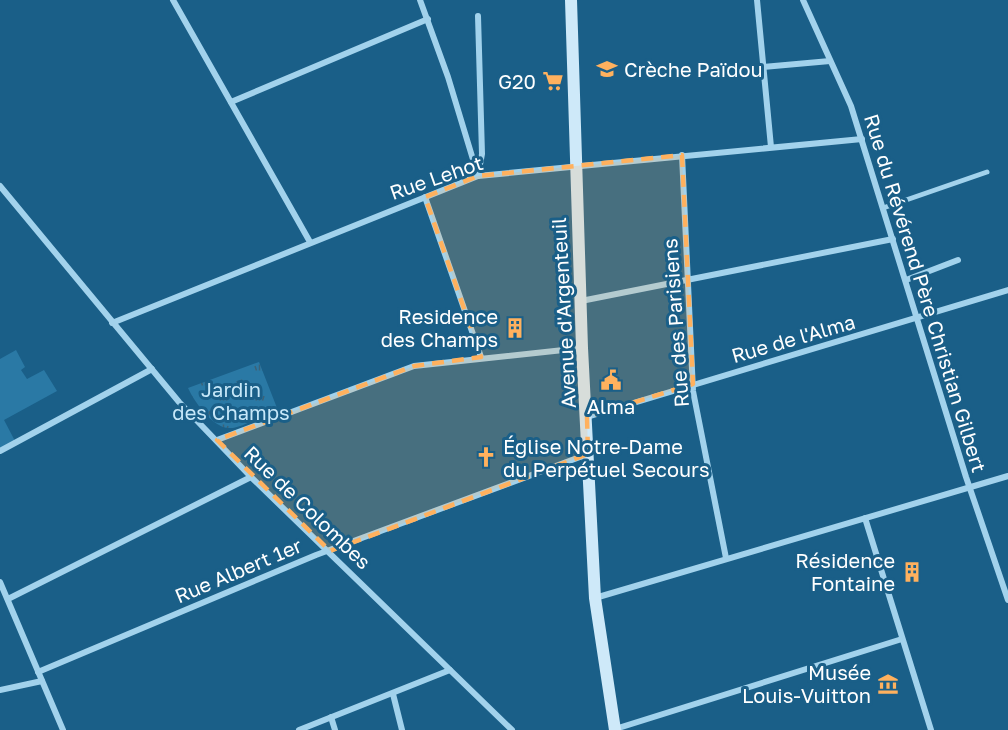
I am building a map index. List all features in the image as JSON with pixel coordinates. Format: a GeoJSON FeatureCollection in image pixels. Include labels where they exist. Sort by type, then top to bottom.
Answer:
{"type":"FeatureCollection","features":[{"type":"Feature","properties":{"kind":"main road","name":"Avenue d'Argenteuil"},"geometry":{"type":"LineString","coordinates":[[571,0],[582,348],[595,598],[615,730]]}},
{"type":"Feature","properties":{"kind":"street"},"geometry":{"type":"LineString","coordinates":[[172,0],[310,242]]}},
{"type":"Feature","properties":{"kind":"street"},"geometry":{"type":"LineString","coordinates":[[420,0],[478,176]]}},
{"type":"Feature","properties":{"kind":"street"},"geometry":{"type":"LineString","coordinates":[[758,0],[771,147]]}},
{"type":"Feature","properties":{"kind":"street","name":"Rue du Révérend Père Christian Gilbert"},"geometry":{"type":"LineString","coordinates":[[803,0],[862,139],[917,320],[1008,600]]}},
{"type":"Feature","properties":{"kind":"street"},"geometry":{"type":"LineString","coordinates":[[478,16],[482,154],[478,176]]}},
{"type":"Feature","properties":{"kind":"street"},"geometry":{"type":"LineString","coordinates":[[231,102],[428,19]]}},
{"type":"Feature","properties":{"kind":"street"},"geometry":{"type":"LineString","coordinates":[[763,68],[830,61]]}},
{"type":"Feature","properties":{"kind":"street","name":"Rue Lehot"},"geometry":{"type":"LineString","coordinates":[[112,323],[478,176],[862,139]]}},
{"type":"Feature","properties":{"kind":"street","name":"Rue des Parisiens"},"geometry":{"type":"LineString","coordinates":[[682,155],[693,384],[726,558]]}},
{"type":"Feature","properties":{"kind":"street"},"geometry":{"type":"LineString","coordinates":[[883,208],[987,172]]}},
{"type":"Feature","properties":{"kind":"street","name":"Rue de Colombes"},"geometry":{"type":"LineString","coordinates":[[0,186],[178,402],[251,477],[330,551],[512,730]]}},
{"type":"Feature","properties":{"kind":"street"},"geometry":{"type":"LineString","coordinates":[[424,197],[481,357]]}},
{"type":"Feature","properties":{"kind":"street"},"geometry":{"type":"LineString","coordinates":[[581,301],[893,239]]}},
{"type":"Feature","properties":{"kind":"street"},"geometry":{"type":"LineString","coordinates":[[906,280],[958,260]]}},
{"type":"Feature","properties":{"kind":"street","name":"Rue de l'Alma"},"geometry":{"type":"LineString","coordinates":[[587,417],[917,320],[1008,290]]}},
{"type":"Feature","properties":{"kind":"street"},"geometry":{"type":"LineString","coordinates":[[217,440],[414,366],[481,357],[582,348]]}},
{"type":"Feature","properties":{"kind":"street"},"geometry":{"type":"LineString","coordinates":[[0,451],[152,369]]}},
{"type":"Feature","properties":{"kind":"street","name":"Rue Albert 1er"},"geometry":{"type":"LineString","coordinates":[[38,672],[330,551],[588,454]]}},
{"type":"Feature","properties":{"kind":"street"},"geometry":{"type":"LineString","coordinates":[[595,598],[1008,476]]}},
{"type":"Feature","properties":{"kind":"street"},"geometry":{"type":"LineString","coordinates":[[8,599],[251,477]]}},
{"type":"Feature","properties":{"kind":"street"},"geometry":{"type":"LineString","coordinates":[[865,518],[931,730]]}},
{"type":"Feature","properties":{"kind":"street"},"geometry":{"type":"LineString","coordinates":[[0,582],[63,730]]}},
{"type":"Feature","properties":{"kind":"street"},"geometry":{"type":"LineString","coordinates":[[615,730],[902,639]]}},
{"type":"Feature","properties":{"kind":"street"},"geometry":{"type":"LineString","coordinates":[[299,730],[450,670]]}},
{"type":"Feature","properties":{"kind":"street"},"geometry":{"type":"LineString","coordinates":[[0,690],[42,681]]}},
{"type":"Feature","properties":{"kind":"street"},"geometry":{"type":"LineString","coordinates":[[393,694],[402,730]]}},
{"type":"Feature","properties":{"kind":"street"},"geometry":{"type":"LineString","coordinates":[[331,717],[335,730]]}},
{"type":"Feature","properties":{"kind":"highlighted area"},"geometry":{"type":"Polygon","coordinates":[[[682,155],[693,384],[587,417],[588,454],[330,551],[217,440],[414,366],[481,357],[425,197],[478,176],[682,155]]]}},
{"type":"Feature","properties":{"kind":"green space"},"geometry":{"type":"Polygon","coordinates":[[[16,350],[25,367],[21,370],[27,379],[44,370],[57,391],[4,420],[15,441],[0,449],[0,359],[16,350]]]}},
{"type":"Feature","properties":{"kind":"green space","name":"Jardin des Champs"},"geometry":{"type":"Polygon","coordinates":[[[259,362],[277,408],[273,406],[270,412],[240,426],[224,427],[212,420],[200,408],[188,388],[259,362]]]}},
{"type":"Feature","properties":{"kind":"place","name":"Crèche Païdou"},"geometry":{"type":"Point","coordinates":[607,69]}},
{"type":"Feature","properties":{"kind":"place","name":"G20"},"geometry":{"type":"Point","coordinates":[553,81]}},
{"type":"Feature","properties":{"kind":"place","name":"Residence des Champs"},"geometry":{"type":"Point","coordinates":[515,328]}},
{"type":"Feature","properties":{"kind":"place","name":"Alma"},"geometry":{"type":"Point","coordinates":[611,380]}},
{"type":"Feature","properties":{"kind":"place","name":"Église Notre-Dame du Perpétuel Secours"},"geometry":{"type":"Point","coordinates":[486,457]}},
{"type":"Feature","properties":{"kind":"place","name":"Résidence Fontaine"},"geometry":{"type":"Point","coordinates":[912,572]}},
{"type":"Feature","properties":{"kind":"place","name":"Musée Louis-Vuitton"},"geometry":{"type":"Point","coordinates":[888,684]}}]}
